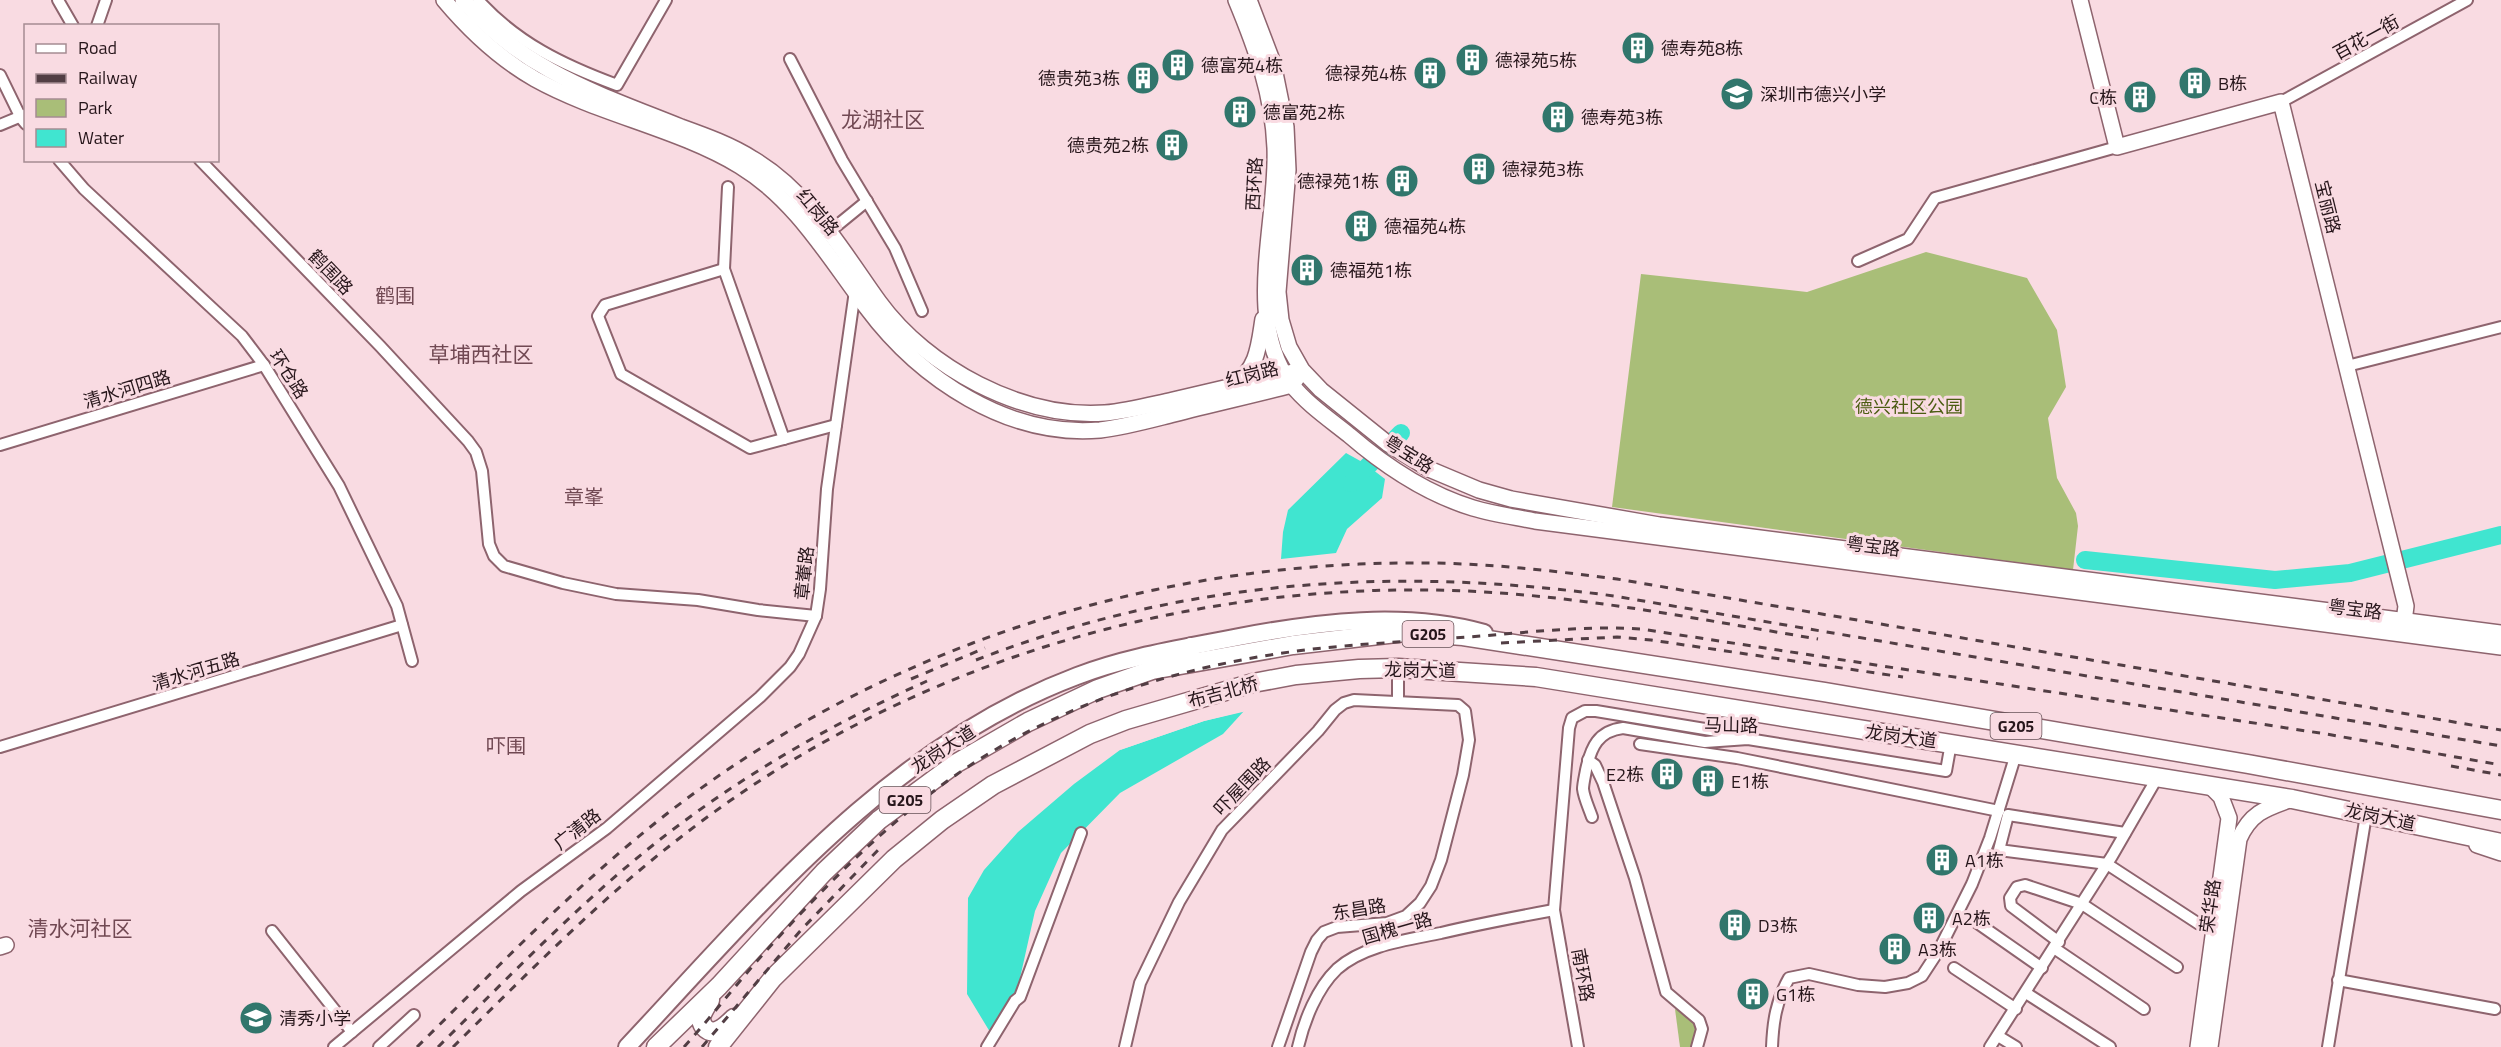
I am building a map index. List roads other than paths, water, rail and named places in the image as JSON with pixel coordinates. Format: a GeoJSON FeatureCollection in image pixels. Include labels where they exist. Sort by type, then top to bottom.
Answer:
{"type":"FeatureCollection","features":[{"type":"Feature","properties":{"kind":"highway","name":"龙岗大道"},"geometry":{"type":"LineString","coordinates":[[1324,641],[1405,632],[1463,636],[2248,764],[2501,810]]}},
{"type":"Feature","properties":{"kind":"highway","name":"布吉北桥"},"geometry":{"type":"LineString","coordinates":[[1218,657],[1324,641]]}},
{"type":"Feature","properties":{"kind":"highway"},"geometry":{"type":"LineString","coordinates":[[1152,670],[1191,647]]}},
{"type":"Feature","properties":{"kind":"highway","name":"龙岗大道"},"geometry":{"type":"LineString","coordinates":[[657,1047],[719,986],[832,864],[879,820],[930,781],[979,749],[1047,712],[1098,689],[1152,670],[1218,657]]}},
{"type":"Feature","properties":{"kind":"highway","name":"龙岗大道"},"geometry":{"type":"LineString","coordinates":[[1296,675],[1398,668],[1536,677],[2292,799],[2501,843]]}},
{"type":"Feature","properties":{"kind":"highway","name":"布吉北桥"},"geometry":{"type":"LineString","coordinates":[[756,997],[846,904],[894,859],[951,814],[1031,763],[1090,734],[1150,712],[1252,684],[1296,675]]}},
{"type":"Feature","properties":{"kind":"highway"},"geometry":{"type":"LineString","coordinates":[[719,986],[701,1018],[707,1030],[714,1032],[723,1028],[756,997]]}},
{"type":"Feature","properties":{"kind":"highway","name":"G205"},"geometry":{"type":"LineString","coordinates":[[718,1047],[756,997]]}},
{"type":"Feature","properties":{"kind":"main road","name":"红岗路"},"geometry":{"type":"LineString","coordinates":[[444,0],[484,42],[534,78],[715,153],[753,175],[794,212],[887,333],[932,375],[985,406],[1015,418],[1045,426],[1080,430],[1116,428],[1288,379],[1302,370]]}},
{"type":"Feature","properties":{"kind":"main road","name":"红岗路"},"geometry":{"type":"LineString","coordinates":[[463,0],[503,40],[552,73],[724,144],[755,160],[795,192],[829,232],[887,313],[909,338],[952,371],[1006,396],[1054,409],[1094,414],[1128,410],[1227,387],[1288,379]]}},
{"type":"Feature","properties":{"kind":"main road","name":"西环路"},"geometry":{"type":"LineString","coordinates":[[1236,0],[1261,67],[1274,128],[1275,169],[1266,292],[1270,334],[1288,379]]}},
{"type":"Feature","properties":{"kind":"main road","name":"西环路"},"geometry":{"type":"LineString","coordinates":[[1249,0],[1273,63],[1283,105],[1288,170],[1279,306],[1284,334],[1302,370]]}},
{"type":"Feature","properties":{"kind":"main road"},"geometry":{"type":"LineString","coordinates":[[2080,0],[2117,147],[2282,102]]}},
{"type":"Feature","properties":{"kind":"main road","name":"宝丽路"},"geometry":{"type":"LineString","coordinates":[[2282,102],[2406,606],[2404,627]]}},
{"type":"Feature","properties":{"kind":"main road"},"geometry":{"type":"LineString","coordinates":[[1227,387],[1243,378],[1254,365],[1266,292]]}},
{"type":"Feature","properties":{"kind":"main road","name":"粤宝路"},"geometry":{"type":"LineString","coordinates":[[1302,370],[1321,390],[1363,423],[1429,469],[1479,490],[1511,499],[1659,525],[2292,608],[2404,627],[2501,647]]}},
{"type":"Feature","properties":{"kind":"main road","name":"粤宝路"},"geometry":{"type":"LineString","coordinates":[[1288,379],[1317,410],[1412,481],[1474,508],[1535,521],[2404,627],[2501,633]]}},
{"type":"Feature","properties":{"kind":"main road","name":"龙岗大道"},"geometry":{"type":"LineString","coordinates":[[627,1047],[778,886],[829,837],[898,778],[952,740],[1059,683],[1097,669],[1191,647],[1274,631],[1360,621],[1456,625],[1531,646]]}},
{"type":"Feature","properties":{"kind":"main road","name":"荣华路"},"geometry":{"type":"LineString","coordinates":[[2198,1047],[2229,818],[2221,797],[2210,786]]}},
{"type":"Feature","properties":{"kind":"main road","name":"荣华路"},"geometry":{"type":"LineString","coordinates":[[2210,1047],[2239,839],[2255,815],[2292,799]]}},
{"type":"Feature","properties":{"kind":"main road"},"geometry":{"type":"LineString","coordinates":[[2423,826],[2501,853]]}},
{"type":"Feature","properties":{"kind":"street"},"geometry":{"type":"LineString","coordinates":[[58,0],[72,24]]}},
{"type":"Feature","properties":{"kind":"street"},"geometry":{"type":"LineString","coordinates":[[98,24],[106,0]]}},
{"type":"Feature","properties":{"kind":"street"},"geometry":{"type":"LineString","coordinates":[[478,0],[506,28],[533,47],[569,66],[617,85],[666,0]]}},
{"type":"Feature","properties":{"kind":"street","name":"百花一街"},"geometry":{"type":"LineString","coordinates":[[2282,102],[2467,0]]}},
{"type":"Feature","properties":{"kind":"street"},"geometry":{"type":"LineString","coordinates":[[790,59],[842,160],[895,248],[922,311]]}},
{"type":"Feature","properties":{"kind":"street"},"geometry":{"type":"LineString","coordinates":[[0,75],[24,119],[0,125]]}},
{"type":"Feature","properties":{"kind":"street"},"geometry":{"type":"LineString","coordinates":[[1858,261],[1908,239],[1935,198],[2117,147]]}},
{"type":"Feature","properties":{"kind":"street","name":"环仓路"},"geometry":{"type":"LineString","coordinates":[[61,162],[84,189],[243,336],[264,365],[339,486],[397,606],[412,661]]}},
{"type":"Feature","properties":{"kind":"street","name":"鹤围路"},"geometry":{"type":"LineString","coordinates":[[202,162],[380,346],[468,441],[476,452],[482,471],[489,544],[494,556],[504,566]]}},
{"type":"Feature","properties":{"kind":"street"},"geometry":{"type":"LineString","coordinates":[[728,187],[724,269],[784,439]]}},
{"type":"Feature","properties":{"kind":"street"},"geometry":{"type":"LineString","coordinates":[[829,232],[867,201]]}},
{"type":"Feature","properties":{"kind":"street"},"geometry":{"type":"LineString","coordinates":[[724,269],[605,305],[598,316],[621,374],[750,448],[836,425]]}},
{"type":"Feature","properties":{"kind":"street","name":"章輋路"},"geometry":{"type":"LineString","coordinates":[[504,566],[563,583],[616,594],[699,600],[758,610],[816,616],[827,489],[855,291]]}},
{"type":"Feature","properties":{"kind":"street"},"geometry":{"type":"LineString","coordinates":[[2347,366],[2501,327]]}},
{"type":"Feature","properties":{"kind":"street","name":"清水河四路"},"geometry":{"type":"LineString","coordinates":[[0,445],[264,365]]}},
{"type":"Feature","properties":{"kind":"street","name":"广清路"},"geometry":{"type":"LineString","coordinates":[[334,1047],[521,891],[607,828],[760,697],[784,674],[799,654],[816,616]]}},
{"type":"Feature","properties":{"kind":"street","name":"清水河五路"},"geometry":{"type":"LineString","coordinates":[[0,747],[402,625]]}},
{"type":"Feature","properties":{"kind":"street"},"geometry":{"type":"LineString","coordinates":[[1398,668],[1398,701]]}},
{"type":"Feature","properties":{"kind":"street","name":"吓屋围路"},"geometry":{"type":"LineString","coordinates":[[1125,1047],[1140,983],[1179,902],[1222,830],[1318,731],[1335,710],[1344,703],[1354,700],[1458,705],[1465,711],[1469,740]]}},
{"type":"Feature","properties":{"kind":"street","name":"南环路"},"geometry":{"type":"LineString","coordinates":[[1578,1047],[1554,910],[1562,794],[1572,718],[1585,711],[1596,711],[1717,731],[1748,739]]}},
{"type":"Feature","properties":{"kind":"street","name":"马山路"},"geometry":{"type":"LineString","coordinates":[[1592,817],[1583,788],[1588,760],[1594,743],[1602,734],[1612,729],[1623,728],[1705,742],[1748,739],[1947,771],[1951,743]]}},
{"type":"Feature","properties":{"kind":"street","name":"东昌路"},"geometry":{"type":"LineString","coordinates":[[1278,1047],[1311,952],[1324,932],[1337,927],[1387,923],[1406,916],[1420,903],[1431,886],[1441,860],[1463,776],[1469,740]]}},
{"type":"Feature","properties":{"kind":"street"},"geometry":{"type":"LineString","coordinates":[[1640,744],[1737,758],[1999,811]]}},
{"type":"Feature","properties":{"kind":"street"},"geometry":{"type":"LineString","coordinates":[[1772,1047],[1773,1018],[1781,992],[1789,978],[1809,974],[1858,985],[1885,987],[1908,983],[1922,976],[1939,950],[1972,884],[1999,811],[2016,754]]}},
{"type":"Feature","properties":{"kind":"street"},"geometry":{"type":"LineString","coordinates":[[1588,760],[1595,765],[1603,782],[1635,878],[1666,992],[1699,1020],[1702,1029],[1697,1047]]}},
{"type":"Feature","properties":{"kind":"street"},"geometry":{"type":"LineString","coordinates":[[1990,1047],[2107,864],[2157,778]]}},
{"type":"Feature","properties":{"kind":"street"},"geometry":{"type":"LineString","coordinates":[[2328,1047],[2366,814]]}},
{"type":"Feature","properties":{"kind":"street"},"geometry":{"type":"LineString","coordinates":[[2125,833],[2008,815],[1999,850],[2107,864],[2199,924]]}},
{"type":"Feature","properties":{"kind":"street"},"geometry":{"type":"LineString","coordinates":[[987,1047],[1020,997],[1082,833]]}},
{"type":"Feature","properties":{"kind":"street"},"geometry":{"type":"LineString","coordinates":[[2144,1008],[2056,945],[2011,906],[2010,898],[2016,887],[2025,885],[2082,904],[2177,968]]}},
{"type":"Feature","properties":{"kind":"street","name":"国槐一路"},"geometry":{"type":"LineString","coordinates":[[1298,1047],[1309,1014],[1322,989],[1337,969],[1361,954],[1418,938],[1554,910]]}},
{"type":"Feature","properties":{"kind":"street"},"geometry":{"type":"LineString","coordinates":[[1976,922],[2042,968]]}},
{"type":"Feature","properties":{"kind":"street"},"geometry":{"type":"LineString","coordinates":[[272,931],[352,1032]]}},
{"type":"Feature","properties":{"kind":"street"},"geometry":{"type":"LineString","coordinates":[[1954,968],[2016,1009]]}},
{"type":"Feature","properties":{"kind":"street"},"geometry":{"type":"LineString","coordinates":[[2338,980],[2495,1009]]}},
{"type":"Feature","properties":{"kind":"street"},"geometry":{"type":"LineString","coordinates":[[2026,993],[2110,1047]]}},
{"type":"Feature","properties":{"kind":"street"},"geometry":{"type":"LineString","coordinates":[[379,1047],[414,1015]]}},
{"type":"Feature","properties":{"kind":"street"},"geometry":{"type":"LineString","coordinates":[[1998,1036],[2016,1047]]}},
{"type":"Feature","properties":{"kind":"water"},"geometry":{"type":"Polygon","coordinates":[[[1346,453],[1385,479],[1382,498],[1347,529],[1336,553],[1281,559],[1283,532],[1288,510],[1346,453]]]}},
{"type":"Feature","properties":{"kind":"water"},"geometry":{"type":"Polygon","coordinates":[[[1244,711],[1223,734],[1120,793],[1061,853],[1035,911],[1018,987],[1004,1017],[990,1032],[967,994],[968,898],[984,870],[1018,832],[1074,784],[1120,750],[1204,721],[1244,711]]]}},
{"type":"Feature","properties":{"kind":"waterway"},"geometry":{"type":"LineString","coordinates":[[1351,483],[1401,433]]}},
{"type":"Feature","properties":{"kind":"waterway"},"geometry":{"type":"LineString","coordinates":[[2085,560],[2275,580],[2350,573],[2501,535]]}},
{"type":"Feature","properties":{"kind":"railway"},"geometry":{"type":"LineString","coordinates":[[417,1047],[537,928],[631,843],[664,816],[746,758],[832,707],[922,664],[1015,628],[1111,600],[1208,580],[1307,567],[1407,563],[1486,565],[1617,579],[2501,730]]}},
{"type":"Feature","properties":{"kind":"railway"},"geometry":{"type":"LineString","coordinates":[[976,660],[1054,633],[1133,612],[1212,596],[1291,586],[1371,582],[1451,582],[1532,587],[1614,596],[2501,746]]}},
{"type":"Feature","properties":{"kind":"railway"},"geometry":{"type":"LineString","coordinates":[[453,1047],[621,886],[681,837],[767,776],[858,724],[953,680],[1052,645],[1153,618],[1257,600],[1361,591],[1466,591],[1554,598],[1599,603],[1818,639]]}},
{"type":"Feature","properties":{"kind":"railway"},"geometry":{"type":"LineString","coordinates":[[684,1047],[766,951],[842,871],[904,815],[967,767],[1057,717],[1154,681],[1204,668],[1305,650],[1547,630],[1641,629],[2326,734],[2501,765]]}},
{"type":"Feature","properties":{"kind":"railway"},"geometry":{"type":"LineString","coordinates":[[1501,643],[1617,637],[1903,677]]}},
{"type":"Feature","properties":{"kind":"railway"},"geometry":{"type":"LineString","coordinates":[[911,679],[985,648]]}},
{"type":"Feature","properties":{"kind":"railway"},"geometry":{"type":"LineString","coordinates":[[438,1047],[583,906],[675,828],[735,786],[797,747],[927,681]]}},
{"type":"Feature","properties":{"kind":"railway"},"geometry":{"type":"LineString","coordinates":[[2451,766],[2501,775]]}},
{"type":"Feature","properties":{"kind":"railway"},"geometry":{"type":"LineString","coordinates":[[702,1047],[801,930],[881,847]]}},
{"type":"Feature","properties":{"kind":"place","name":"德寿苑8栋"},"geometry":{"type":"Point","coordinates":[1638,48]}},
{"type":"Feature","properties":{"kind":"place","name":"德禄苑5栋"},"geometry":{"type":"Point","coordinates":[1472,60]}},
{"type":"Feature","properties":{"kind":"place","name":"德富苑4栋"},"geometry":{"type":"Point","coordinates":[1178,65]}},
{"type":"Feature","properties":{"kind":"place","name":"德禄苑4栋"},"geometry":{"type":"Point","coordinates":[1430,73]}},
{"type":"Feature","properties":{"kind":"place","name":"德贵苑3栋"},"geometry":{"type":"Point","coordinates":[1143,78]}},
{"type":"Feature","properties":{"kind":"place","name":"B栋"},"geometry":{"type":"Point","coordinates":[2195,83]}},
{"type":"Feature","properties":{"kind":"place","name":"深圳市德兴小学"},"geometry":{"type":"Point","coordinates":[1737,94]}},
{"type":"Feature","properties":{"kind":"place","name":"C栋"},"geometry":{"type":"Point","coordinates":[2140,97]}},
{"type":"Feature","properties":{"kind":"place","name":"德富苑2栋"},"geometry":{"type":"Point","coordinates":[1240,112]}},
{"type":"Feature","properties":{"kind":"place","name":"德寿苑3栋"},"geometry":{"type":"Point","coordinates":[1558,117]}},
{"type":"Feature","properties":{"kind":"place","name":"德贵苑2栋"},"geometry":{"type":"Point","coordinates":[1172,145]}},
{"type":"Feature","properties":{"kind":"place","name":"德禄苑3栋"},"geometry":{"type":"Point","coordinates":[1479,169]}},
{"type":"Feature","properties":{"kind":"place","name":"德禄苑1栋"},"geometry":{"type":"Point","coordinates":[1402,181]}},
{"type":"Feature","properties":{"kind":"place","name":"德福苑4栋"},"geometry":{"type":"Point","coordinates":[1361,226]}},
{"type":"Feature","properties":{"kind":"place","name":"德福苑1栋"},"geometry":{"type":"Point","coordinates":[1307,270]}},
{"type":"Feature","properties":{"kind":"place","name":"E2栋"},"geometry":{"type":"Point","coordinates":[1667,774]}},
{"type":"Feature","properties":{"kind":"place","name":"E1栋"},"geometry":{"type":"Point","coordinates":[1708,781]}},
{"type":"Feature","properties":{"kind":"place","name":"A1栋"},"geometry":{"type":"Point","coordinates":[1942,860]}},
{"type":"Feature","properties":{"kind":"place","name":"A2栋"},"geometry":{"type":"Point","coordinates":[1929,918]}},
{"type":"Feature","properties":{"kind":"place","name":"D3栋"},"geometry":{"type":"Point","coordinates":[1735,925]}},
{"type":"Feature","properties":{"kind":"place","name":"A3栋"},"geometry":{"type":"Point","coordinates":[1895,949]}},
{"type":"Feature","properties":{"kind":"place","name":"G1栋"},"geometry":{"type":"Point","coordinates":[1753,994]}},
{"type":"Feature","properties":{"kind":"place","name":"清秀小学"},"geometry":{"type":"Point","coordinates":[256,1018]}},
{"type":"Feature","properties":{"kind":"district","name":"龙湖社区"},"geometry":{"type":"Point","coordinates":[883,119]}},
{"type":"Feature","properties":{"kind":"district","name":"鹤围"},"geometry":{"type":"Point","coordinates":[395,295]}},
{"type":"Feature","properties":{"kind":"district","name":"草埔西社区"},"geometry":{"type":"Point","coordinates":[481,354]}},
{"type":"Feature","properties":{"kind":"district","name":"章峯"},"geometry":{"type":"Point","coordinates":[584,496]}},
{"type":"Feature","properties":{"kind":"district","name":"吓围"},"geometry":{"type":"Point","coordinates":[506,745]}},
{"type":"Feature","properties":{"kind":"district","name":"清水河社区"},"geometry":{"type":"Point","coordinates":[80,928]}},
{"type":"Feature","properties":{"kind":"park label","name":"德兴社区公园"},"geometry":{"type":"Point","coordinates":[1909,406]}}]}
